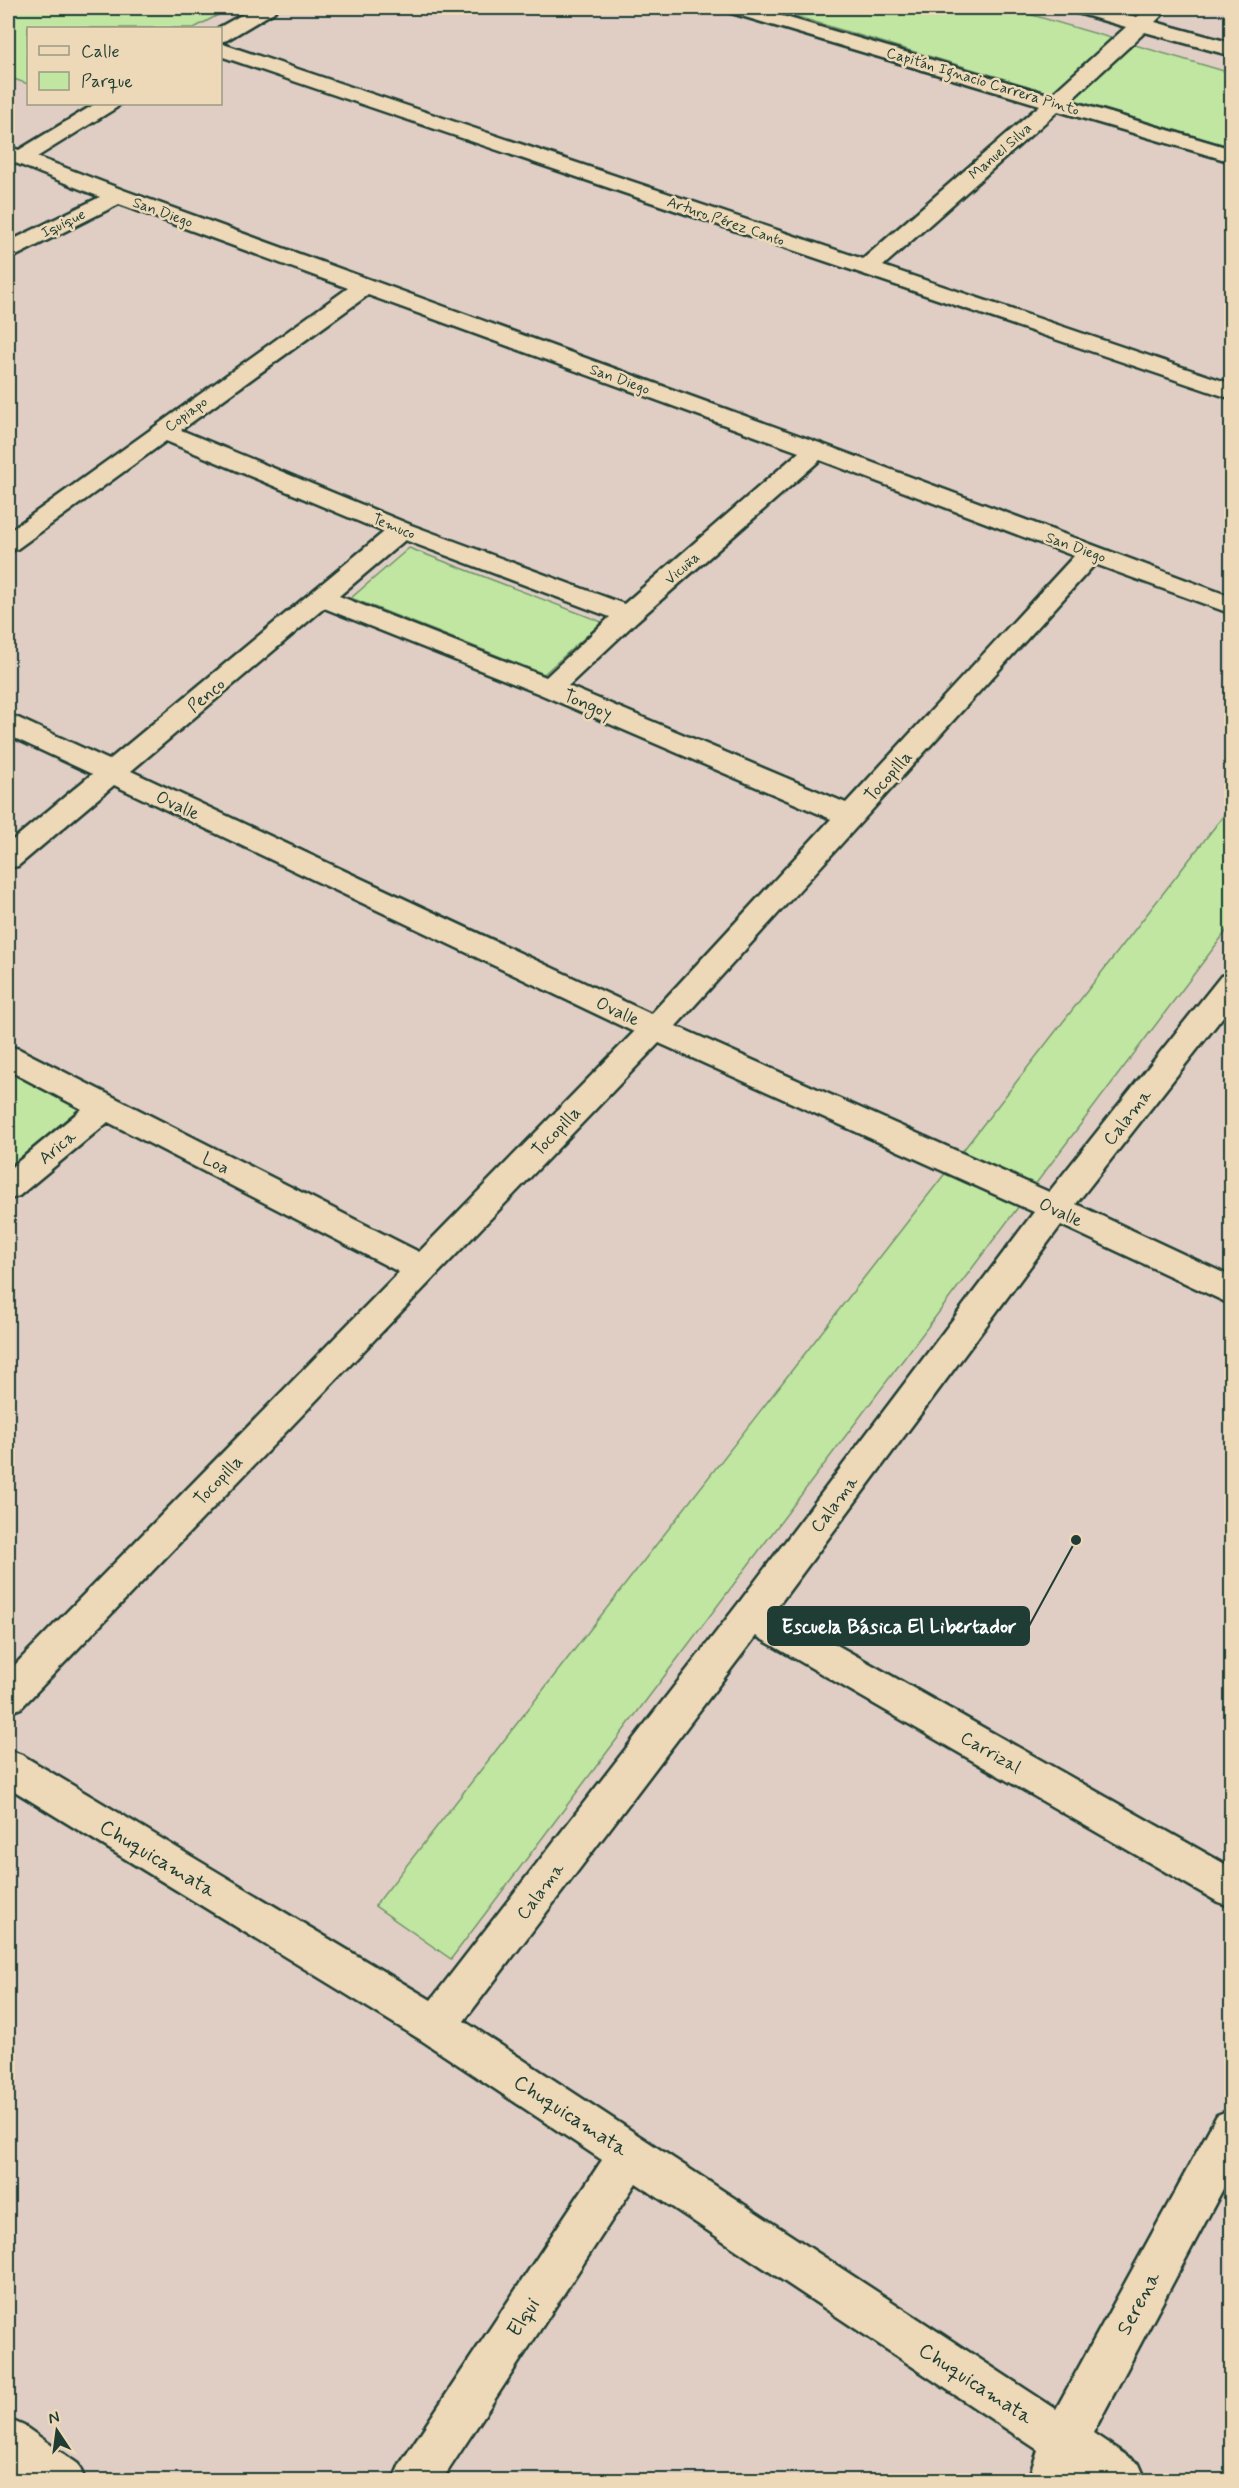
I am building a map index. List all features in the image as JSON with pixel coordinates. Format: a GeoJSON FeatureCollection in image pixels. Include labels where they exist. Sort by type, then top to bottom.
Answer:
{"type":"FeatureCollection","features":[{"type":"Feature","properties":{"kind":"street"},"geometry":{"type":"LineString","coordinates":[[222,35],[267,8]]}},
{"type":"Feature","properties":{"kind":"street","name":"Capitán Ignacio Carrera Pinto"},"geometry":{"type":"LineString","coordinates":[[735,8],[1232,156]]}},
{"type":"Feature","properties":{"kind":"street"},"geometry":{"type":"LineString","coordinates":[[1081,8],[1232,50]]}},
{"type":"Feature","properties":{"kind":"street","name":"Manuel Silva"},"geometry":{"type":"LineString","coordinates":[[867,268],[1159,8]]}},
{"type":"Feature","properties":{"kind":"street","name":"Arturo Pérez Canto"},"geometry":{"type":"LineString","coordinates":[[222,51],[1232,392]]}},
{"type":"Feature","properties":{"kind":"street"},"geometry":{"type":"LineString","coordinates":[[14,156],[107,105]]}},
{"type":"Feature","properties":{"kind":"street","name":"San Diego"},"geometry":{"type":"LineString","coordinates":[[14,156],[816,450],[1232,606]]}},
{"type":"Feature","properties":{"kind":"street","name":"Iquique"},"geometry":{"type":"LineString","coordinates":[[8,251],[118,196]]}},
{"type":"Feature","properties":{"kind":"street","name":"Copiapo"},"geometry":{"type":"LineString","coordinates":[[8,544],[365,286]]}},
{"type":"Feature","properties":{"kind":"street","name":"Temuco"},"geometry":{"type":"LineString","coordinates":[[162,431],[402,530],[628,615]]}},
{"type":"Feature","properties":{"kind":"street","name":"Vicuña"},"geometry":{"type":"LineString","coordinates":[[550,688],[628,615],[816,450]]}},
{"type":"Feature","properties":{"kind":"street","name":"Penco"},"geometry":{"type":"LineString","coordinates":[[8,859],[402,530]]}},
{"type":"Feature","properties":{"kind":"street","name":"Tocopilla"},"geometry":{"type":"LineString","coordinates":[[8,1697],[655,1029],[1091,553]]}},
{"type":"Feature","properties":{"kind":"street","name":"Tongoy"},"geometry":{"type":"LineString","coordinates":[[322,598],[550,688],[851,816]]}},
{"type":"Feature","properties":{"kind":"street","name":"Ovalle"},"geometry":{"type":"LineString","coordinates":[[8,724],[655,1029],[1055,1208],[1232,1293]]}},
{"type":"Feature","properties":{"kind":"street","name":"Calama"},"geometry":{"type":"LineString","coordinates":[[436,2026],[751,1615],[1055,1208],[1232,983]]}},
{"type":"Feature","properties":{"kind":"street","name":"Loa"},"geometry":{"type":"LineString","coordinates":[[8,1057],[423,1269]]}},
{"type":"Feature","properties":{"kind":"street","name":"Arica"},"geometry":{"type":"LineString","coordinates":[[8,1188],[106,1106]]}},
{"type":"Feature","properties":{"kind":"street","name":"Carrizal"},"geometry":{"type":"LineString","coordinates":[[751,1615],[1230,1884]]}},
{"type":"Feature","properties":{"kind":"street","name":"Chuquicamata"},"geometry":{"type":"LineString","coordinates":[[8,1767],[436,2026],[630,2154],[1057,2461],[1123,2481]]}},
{"type":"Feature","properties":{"kind":"street","name":"Serena"},"geometry":{"type":"LineString","coordinates":[[1057,2461],[1232,2129]]}},
{"type":"Feature","properties":{"kind":"street","name":"Elqui"},"geometry":{"type":"LineString","coordinates":[[416,2481],[630,2154]]}},
{"type":"Feature","properties":{"kind":"street"},"geometry":{"type":"LineString","coordinates":[[8,2442],[62,2481]]}},
{"type":"Feature","properties":{"kind":"green space"},"geometry":{"type":"Polygon","coordinates":[[[8,8],[231,8],[196,27],[27,27],[27,84],[8,77],[8,8]]]}},
{"type":"Feature","properties":{"kind":"green space"},"geometry":{"type":"Polygon","coordinates":[[[768,8],[1008,8],[1231,73],[1231,147],[768,8]]]}},
{"type":"Feature","properties":{"kind":"green space"},"geometry":{"type":"Polygon","coordinates":[[[409,548],[602,622],[544,674],[351,598],[409,548]]]}},
{"type":"Feature","properties":{"kind":"green space"},"geometry":{"type":"Polygon","coordinates":[[[1231,806],[1231,925],[451,1959],[375,1906],[1231,806]]]}},
{"type":"Feature","properties":{"kind":"green space"},"geometry":{"type":"Polygon","coordinates":[[[8,1071],[82,1106],[8,1168],[8,1071]]]}},
{"type":"Feature","properties":{"kind":"place","name":"Escuela Básica El Libertador"},"geometry":{"type":"Point","coordinates":[1076,1540]}}]}
